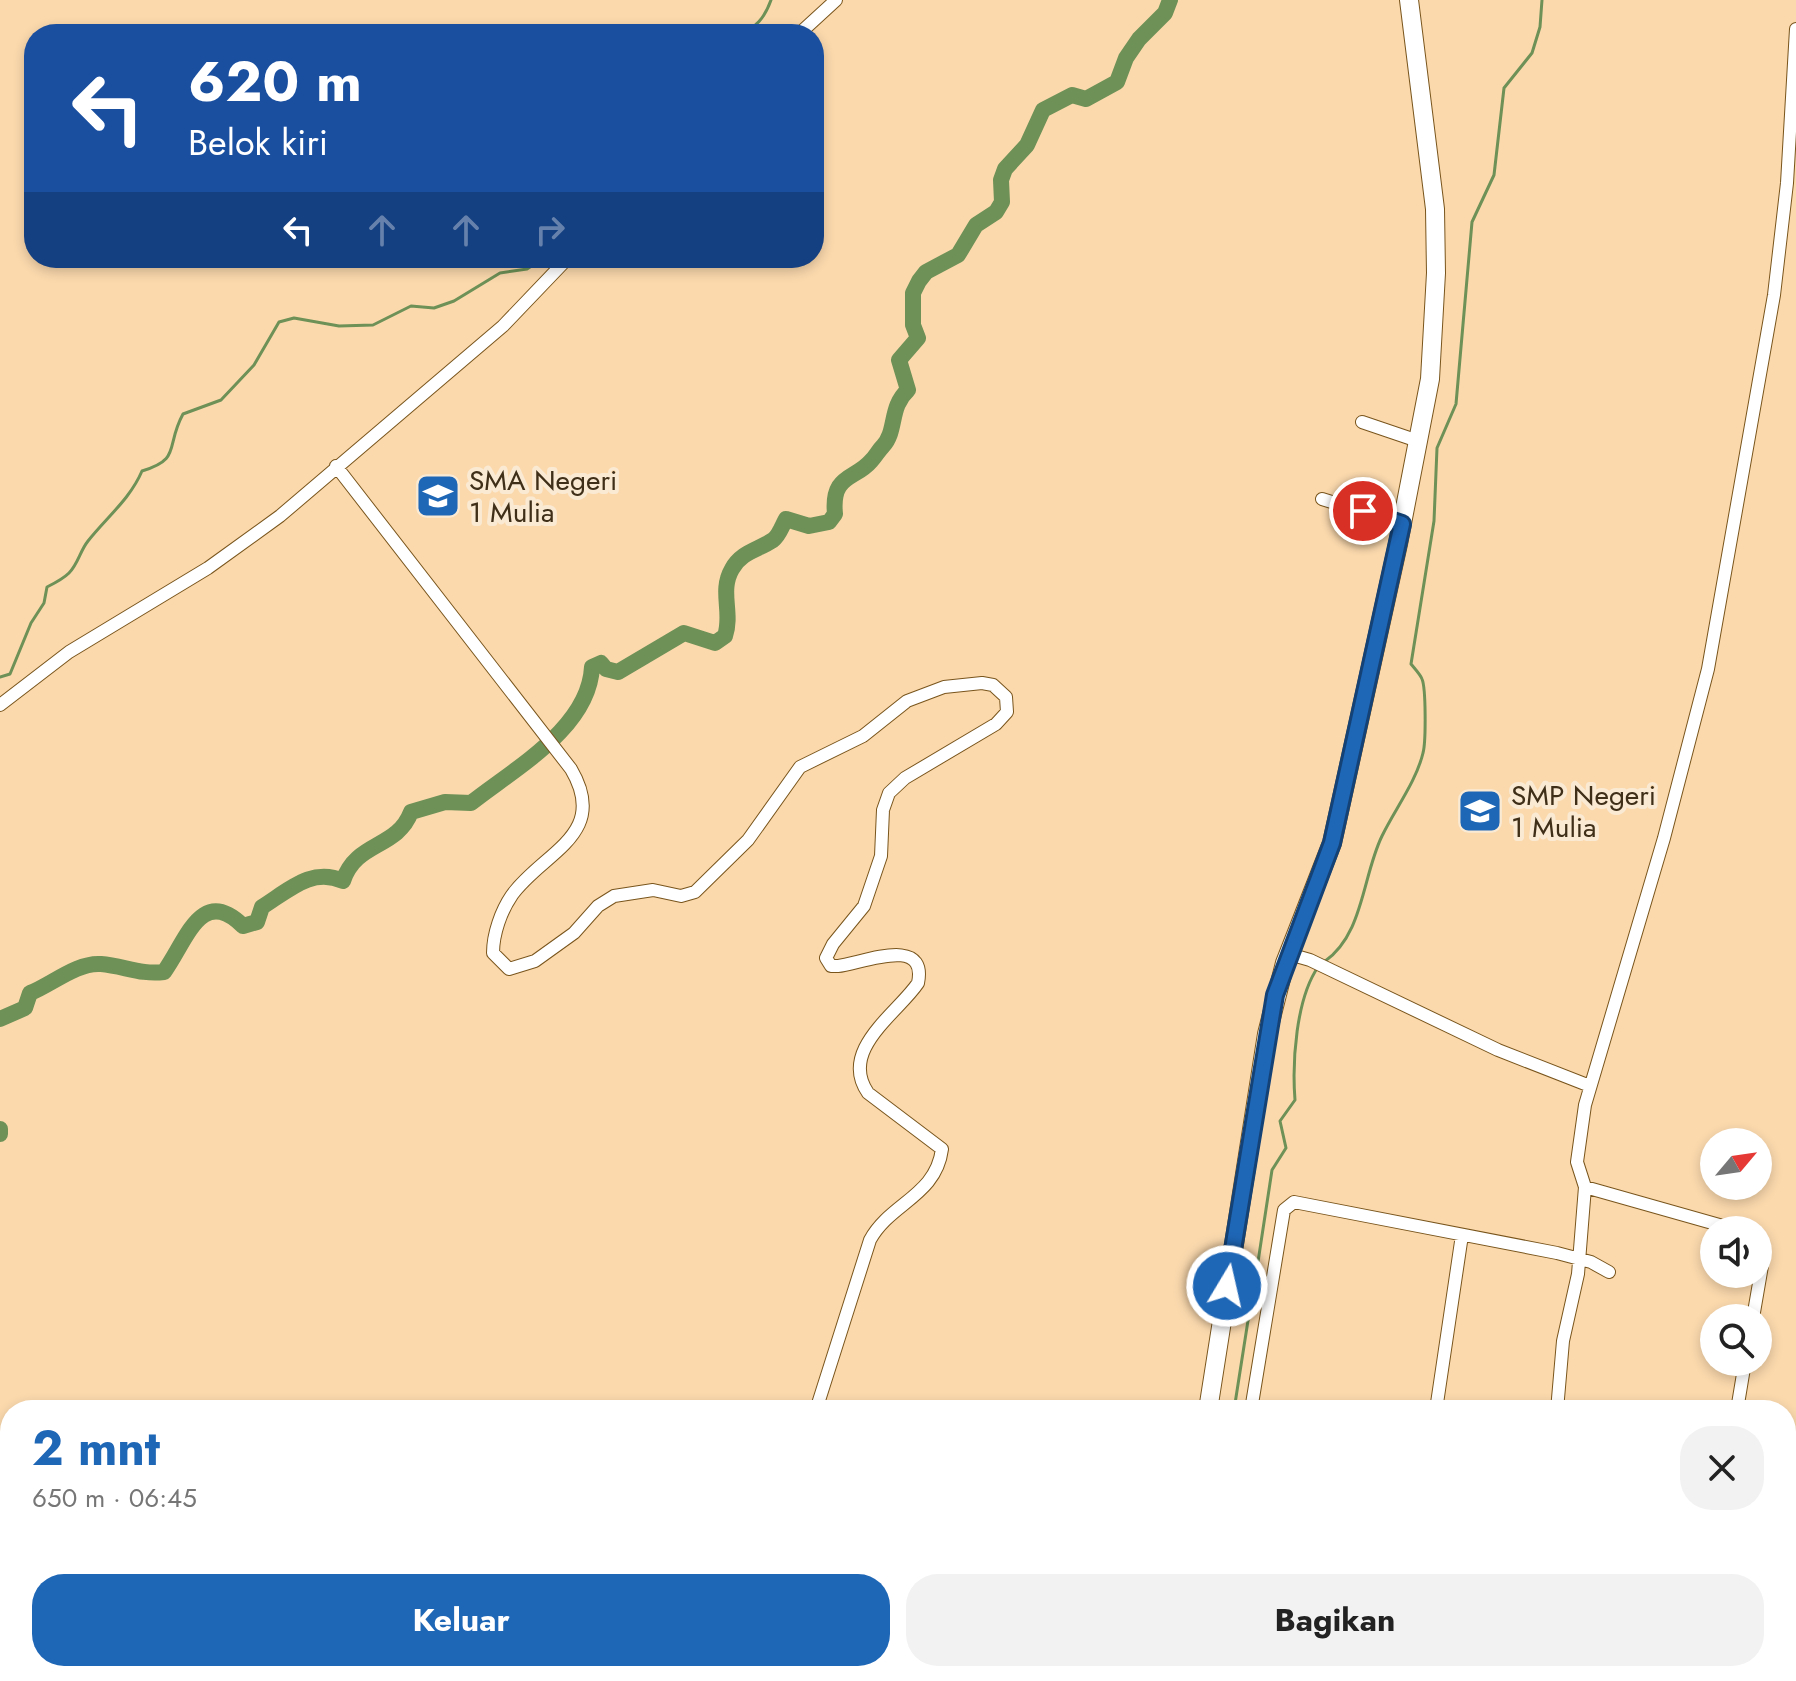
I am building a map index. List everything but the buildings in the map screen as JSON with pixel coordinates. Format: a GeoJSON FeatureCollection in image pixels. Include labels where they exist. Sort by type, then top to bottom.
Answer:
{"type":"FeatureCollection","features":[{"type":"Feature","properties":{"kind":"highway"},"geometry":{"type":"LineString","coordinates":[[1409,0],[1430,134]]}},
{"type":"Feature","properties":{"kind":"highway"},"geometry":{"type":"LineString","coordinates":[[1220,1400],[1267,1034],[1299,957],[1332,843],[1402,549],[1437,358],[1436,248],[1419,0]]}},
{"type":"Feature","properties":{"kind":"highway"},"geometry":{"type":"LineString","coordinates":[[1402,549],[1402,524],[1437,358]]}},
{"type":"Feature","properties":{"kind":"highway"},"geometry":{"type":"LineString","coordinates":[[1210,1400],[1235,1287]]}},
{"type":"Feature","properties":{"kind":"street"},"geometry":{"type":"LineString","coordinates":[[810,24],[836,0]]}},
{"type":"Feature","properties":{"kind":"street"},"geometry":{"type":"LineString","coordinates":[[1558,1400],[1563,1341],[1579,1259],[1585,1187],[1577,1162],[1590,1086],[1664,838],[1708,669],[1774,295],[1787,191],[1796,29]]}},
{"type":"Feature","properties":{"kind":"street"},"geometry":{"type":"LineString","coordinates":[[0,705],[69,652],[152,604],[280,516],[503,326],[558,268]]}},
{"type":"Feature","properties":{"kind":"street"},"geometry":{"type":"LineString","coordinates":[[1362,422],[1418,441]]}},
{"type":"Feature","properties":{"kind":"street"},"geometry":{"type":"LineString","coordinates":[[336,466],[559,754],[582,792],[582,815],[559,853],[521,885],[506,907],[493,953],[509,969],[535,961],[574,933],[598,906],[614,896],[653,890],[681,896],[695,892],[748,840],[800,767],[863,736],[907,701],[944,687],[982,683],[993,685],[1006,697],[1007,712],[996,724],[905,778],[889,793],[883,810],[881,856],[864,906],[833,944],[826,958],[831,966],[900,954],[913,960],[917,967],[918,983],[880,1022],[868,1043],[862,1081],[868,1093],[942,1149],[930,1183],[886,1217],[870,1240],[819,1400]]}},
{"type":"Feature","properties":{"kind":"street"},"geometry":{"type":"LineString","coordinates":[[1322,499],[1402,524]]}},
{"type":"Feature","properties":{"kind":"street"},"geometry":{"type":"LineString","coordinates":[[1299,957],[1498,1050],[1590,1086]]}},
{"type":"Feature","properties":{"kind":"street"},"geometry":{"type":"LineString","coordinates":[[1585,1187],[1700,1220]]}},
{"type":"Feature","properties":{"kind":"street"},"geometry":{"type":"LineString","coordinates":[[1252,1400],[1264,1294],[1284,1210],[1294,1202],[1579,1259],[1609,1272]]}},
{"type":"Feature","properties":{"kind":"street"},"geometry":{"type":"LineString","coordinates":[[1437,1400],[1462,1235]]}},
{"type":"Feature","properties":{"kind":"street"},"geometry":{"type":"LineString","coordinates":[[1235,1287],[1264,1294]]}},
{"type":"Feature","properties":{"kind":"street"},"geometry":{"type":"LineString","coordinates":[[1739,1400],[1743,1376]]}},
{"type":"Feature","properties":{"kind":"waterway"},"geometry":{"type":"LineString","coordinates":[[756,24],[771,0]]}},
{"type":"Feature","properties":{"kind":"waterway"},"geometry":{"type":"LineString","coordinates":[[0,1019],[25,1008],[30,993],[92,964],[164,972],[188,933],[206,914],[216,911],[243,926],[257,922],[262,907],[301,882],[321,877],[343,881],[357,859],[396,833],[411,812],[445,802],[471,803],[547,745],[578,709],[588,689],[592,667],[601,663],[606,669],[618,672],[684,633],[715,643],[725,636],[728,577],[736,563],[775,538],[786,519],[809,526],[829,522],[835,514],[840,485],[865,467],[887,440],[895,411],[908,390],[899,360],[918,338],[913,325],[913,293],[919,281],[926,272],[958,255],[976,225],[996,212],[1002,202],[1001,180],[1005,169],[1027,145],[1043,110],[1072,95],[1086,99],[1117,82],[1126,58],[1139,39],[1165,13],[1170,0]]}},
{"type":"Feature","properties":{"kind":"waterway"},"geometry":{"type":"LineString","coordinates":[[1324,962],[1337,950],[1355,921],[1375,852],[1423,753],[1423,684],[1411,664],[1434,521],[1437,448],[1456,404],[1472,222],[1494,175],[1504,88],[1532,53],[1540,27],[1542,0]]}},
{"type":"Feature","properties":{"kind":"waterway"},"geometry":{"type":"LineString","coordinates":[[0,677],[10,674],[31,623],[44,603],[47,587],[72,569],[88,541],[125,499],[142,471],[163,462],[168,456],[183,414],[221,400],[254,365],[279,322],[294,318],[339,326],[373,325],[411,306],[434,308],[454,301],[500,273],[529,268]]}},
{"type":"Feature","properties":{"kind":"waterway"},"geometry":{"type":"LineString","coordinates":[[1254,1288],[1272,1170],[1286,1148],[1280,1121],[1295,1100],[1295,1050],[1300,1013],[1318,967]]}},
{"type":"Feature","properties":{"kind":"waterway"},"geometry":{"type":"LineString","coordinates":[[0,1129],[0,1134]]}},
{"type":"Feature","properties":{"kind":"waterway"},"geometry":{"type":"LineString","coordinates":[[1236,1400],[1252,1295]]}},
{"type":"Feature","properties":{"kind":"place","name":"SMA Negeri 1 Mulia"},"geometry":{"type":"Point","coordinates":[438,496]}},
{"type":"Feature","properties":{"kind":"place","name":"SMP Negeri 1 Mulia"},"geometry":{"type":"Point","coordinates":[1480,811]}},
{"type":"Feature","properties":{"kind":"route"},"geometry":{"type":"LineString","coordinates":[[1227,1286],[1275,995],[1332,843],[1402,524],[1363,511]]}}]}
